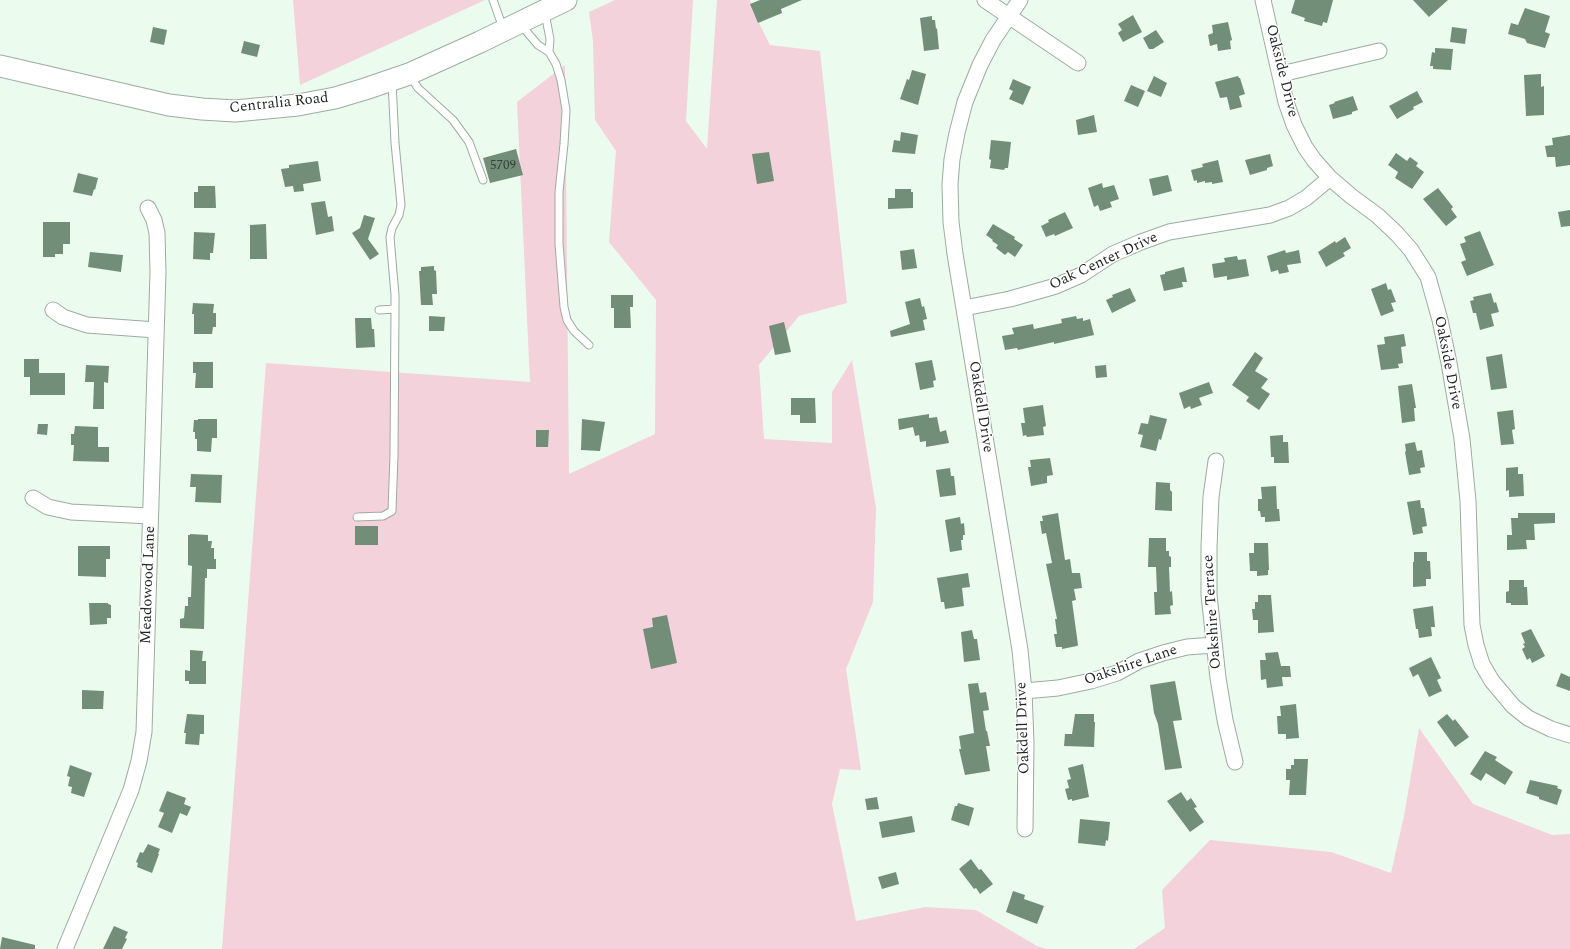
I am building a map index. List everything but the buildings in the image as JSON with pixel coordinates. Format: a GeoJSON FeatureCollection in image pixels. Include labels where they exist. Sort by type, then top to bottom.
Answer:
{"type":"FeatureCollection","features":[{"type":"Feature","properties":{"kind":"main road","name":"Centralia Road"},"geometry":{"type":"LineString","coordinates":[[0,66],[169,105],[208,110],[242,110],[298,105],[335,98],[401,77],[511,27],[566,0]]}},
{"type":"Feature","properties":{"kind":"street"},"geometry":{"type":"LineString","coordinates":[[986,0],[1078,62]]}},
{"type":"Feature","properties":{"kind":"street","name":"Oakdell Drive"},"geometry":{"type":"LineString","coordinates":[[1020,0],[1008,15],[993,40],[977,72],[965,102],[952,159],[950,184],[951,222],[1019,642],[1024,691],[1026,743],[1025,829]]}},
{"type":"Feature","properties":{"kind":"street","name":"Oakside Drive"},"geometry":{"type":"LineString","coordinates":[[1263,0],[1281,74],[1286,102],[1294,125],[1309,153],[1330,178],[1378,216],[1397,234],[1411,250],[1428,277],[1440,320],[1449,363],[1462,440],[1468,500],[1472,625],[1482,664],[1492,681],[1512,706],[1528,718],[1551,729],[1570,735]]}},
{"type":"Feature","properties":{"kind":"street"},"geometry":{"type":"LineString","coordinates":[[1281,74],[1379,51]]}},
{"type":"Feature","properties":{"kind":"street","name":"Oak Center Drive"},"geometry":{"type":"LineString","coordinates":[[964,308],[1010,299],[1056,286],[1080,275],[1113,254],[1170,232],[1228,223],[1289,208],[1306,198],[1330,178]]}},
{"type":"Feature","properties":{"kind":"street","name":"Meadowood Lane"},"geometry":{"type":"LineString","coordinates":[[65,949],[131,790],[139,761],[144,732],[158,272],[157,234],[154,220],[148,208]]}},
{"type":"Feature","properties":{"kind":"street"},"geometry":{"type":"LineString","coordinates":[[53,310],[63,317],[87,325],[156,330]]}},
{"type":"Feature","properties":{"kind":"street","name":"Oakshire Terrace"},"geometry":{"type":"LineString","coordinates":[[1216,461],[1209,547],[1209,595],[1214,645],[1225,720],[1235,762]]}},
{"type":"Feature","properties":{"kind":"street"},"geometry":{"type":"LineString","coordinates":[[33,498],[48,507],[70,512],[150,516]]}},
{"type":"Feature","properties":{"kind":"street","name":"Oakshire Lane"},"geometry":{"type":"LineString","coordinates":[[1024,691],[1058,688],[1091,681],[1117,673],[1139,661],[1163,653],[1187,647],[1214,645]]}},
{"type":"Feature","properties":{"kind":"lane"},"geometry":{"type":"LineString","coordinates":[[493,0],[511,27],[550,52]]}},
{"type":"Feature","properties":{"kind":"lane"},"geometry":{"type":"LineString","coordinates":[[544,11],[550,39],[550,52],[561,80],[566,110],[559,192],[559,244],[564,307],[567,320],[574,331],[589,345]]}},
{"type":"Feature","properties":{"kind":"lane"},"geometry":{"type":"LineString","coordinates":[[357,517],[383,516],[392,511],[394,455],[395,295],[390,237],[392,228],[399,215],[401,205],[395,143],[401,77],[418,88],[453,120],[469,142],[483,180]]}},
{"type":"Feature","properties":{"kind":"lane"},"geometry":{"type":"LineString","coordinates":[[380,310],[395,310]]}},
{"type":"Feature","properties":{"kind":"shaded area"},"geometry":{"type":"Polygon","coordinates":[[[293,0],[485,0],[300,85],[293,0]]]}},
{"type":"Feature","properties":{"kind":"shaded area"},"geometry":{"type":"Polygon","coordinates":[[[615,0],[693,0],[686,121],[707,149],[717,0],[750,0],[752,9],[770,45],[820,51],[847,303],[799,316],[759,365],[764,439],[832,443],[832,392],[852,360],[876,508],[873,602],[846,669],[861,770],[840,769],[832,804],[856,921],[925,907],[976,910],[1037,946],[1047,949],[222,949],[266,363],[530,382],[517,102],[565,65],[569,474],[655,434],[656,300],[609,242],[616,151],[595,120],[593,41],[589,12],[615,0]]]}},
{"type":"Feature","properties":{"kind":"shaded area"},"geometry":{"type":"Polygon","coordinates":[[[1419,728],[1473,804],[1552,835],[1570,834],[1570,949],[1134,949],[1165,928],[1162,890],[1210,840],[1331,852],[1391,873],[1404,816],[1419,728]]]}}]}
